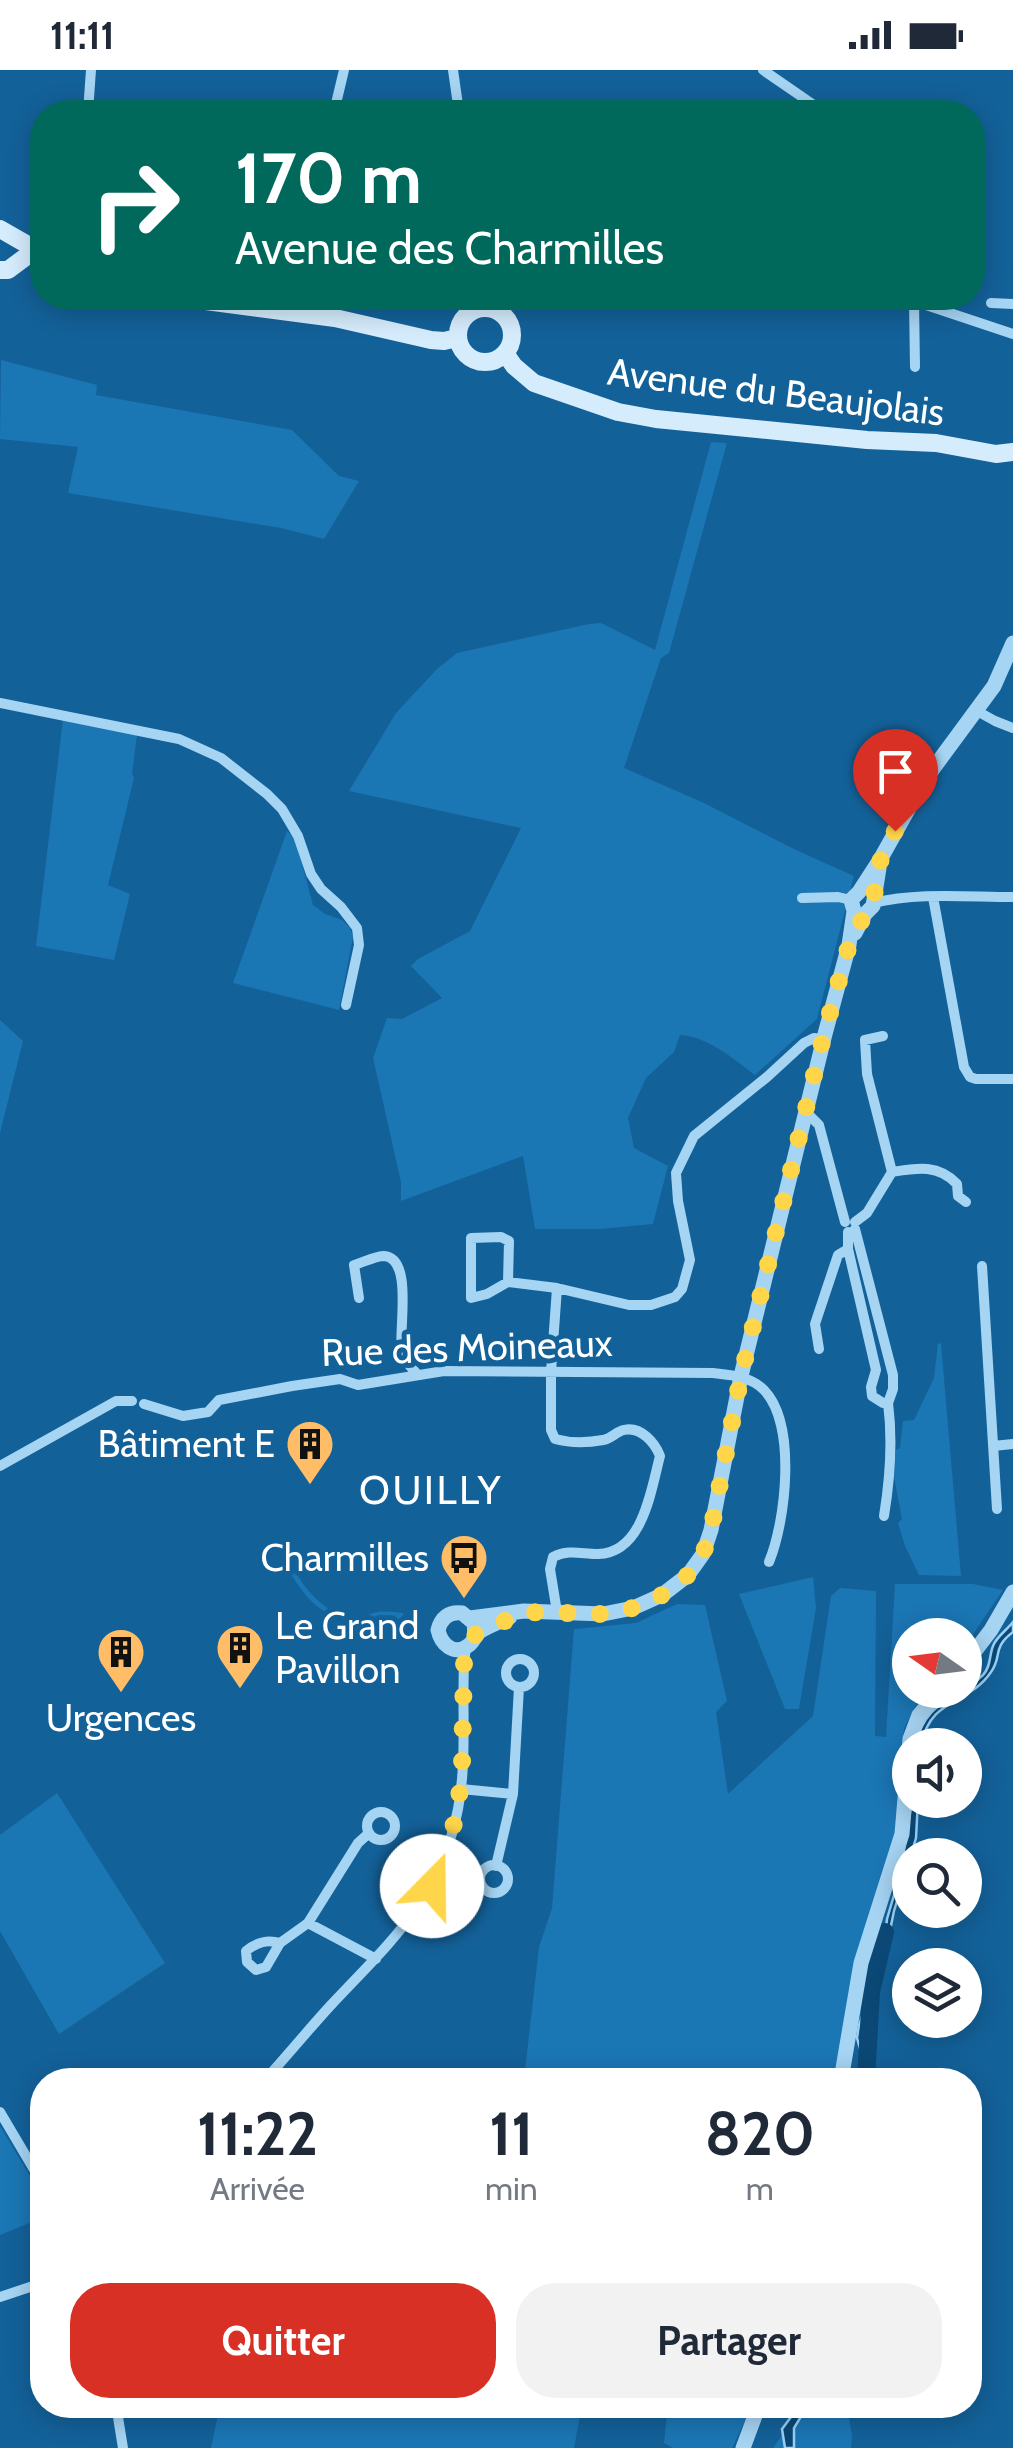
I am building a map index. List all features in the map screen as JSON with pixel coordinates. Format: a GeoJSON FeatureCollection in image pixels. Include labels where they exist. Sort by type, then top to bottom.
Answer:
{"type":"FeatureCollection","features":[{"type":"Feature","properties":{"kind":"main road"},"geometry":{"type":"LineString","coordinates":[[0,229],[30,246]]}},
{"type":"Feature","properties":{"kind":"main road"},"geometry":{"type":"LineString","coordinates":[[0,270],[8,270],[30,257]]}},
{"type":"Feature","properties":{"kind":"main road"},"geometry":{"type":"LineString","coordinates":[[274,310],[335,318],[432,340],[458,338]]}},
{"type":"Feature","properties":{"kind":"main road"},"geometry":{"type":"LineString","coordinates":[[471,310],[460,323],[458,338],[461,348],[477,361],[497,360],[511,344],[508,320],[498,310]]}},
{"type":"Feature","properties":{"kind":"main road","name":"Avenue du Beaujolais"},"geometry":{"type":"LineString","coordinates":[[505,354],[534,383],[618,412],[867,440],[936,443],[1004,453],[1013,469]]}},
{"type":"Feature","properties":{"kind":"street"},"geometry":{"type":"LineString","coordinates":[[89,100],[91,70]]}},
{"type":"Feature","properties":{"kind":"street"},"geometry":{"type":"LineString","coordinates":[[337,100],[344,70]]}},
{"type":"Feature","properties":{"kind":"street"},"geometry":{"type":"LineString","coordinates":[[453,70],[457,100]]}},
{"type":"Feature","properties":{"kind":"street"},"geometry":{"type":"LineString","coordinates":[[763,70],[807,100]]}},
{"type":"Feature","properties":{"kind":"street"},"geometry":{"type":"LineString","coordinates":[[990,303],[1013,304]]}},
{"type":"Feature","properties":{"kind":"street"},"geometry":{"type":"LineString","coordinates":[[913,310],[914,367]]}},
{"type":"Feature","properties":{"kind":"street"},"geometry":{"type":"LineString","coordinates":[[944,310],[1013,334]]}},
{"type":"Feature","properties":{"kind":"street"},"geometry":{"type":"LineString","coordinates":[[470,1618],[524,1612],[603,1614],[633,1608],[662,1595],[688,1575],[703,1554],[741,1376],[823,1039],[862,903],[881,858],[924,781],[994,686],[1013,643]]}},
{"type":"Feature","properties":{"kind":"street"},"geometry":{"type":"LineString","coordinates":[[0,703],[179,739],[222,758],[268,794],[298,836],[311,874],[357,928],[359,945],[346,1005]]}},
{"type":"Feature","properties":{"kind":"street"},"geometry":{"type":"LineString","coordinates":[[977,711],[1013,728]]}},
{"type":"Feature","properties":{"kind":"street"},"geometry":{"type":"LineString","coordinates":[[802,898],[838,897],[862,903],[933,897],[1013,897]]}},
{"type":"Feature","properties":{"kind":"street"},"geometry":{"type":"LineString","coordinates":[[933,897],[964,1067],[976,1079],[1013,1079]]}},
{"type":"Feature","properties":{"kind":"street"},"geometry":{"type":"LineString","coordinates":[[884,1036],[861,1040],[892,1172],[867,1213],[851,1226],[848,1249],[876,1370],[872,1396],[888,1403]]}},
{"type":"Feature","properties":{"kind":"street"},"geometry":{"type":"LineString","coordinates":[[508,1282],[509,1241],[501,1237],[471,1238],[472,1298],[508,1282],[556,1288],[629,1305],[652,1305],[675,1297],[682,1289],[690,1260],[676,1173],[694,1136],[804,1043],[823,1039]]}},
{"type":"Feature","properties":{"kind":"street"},"geometry":{"type":"LineString","coordinates":[[807,1113],[819,1125],[893,1374],[888,1403],[892,1431],[884,1516]]}},
{"type":"Feature","properties":{"kind":"street"},"geometry":{"type":"LineString","coordinates":[[892,1172],[929,1169],[946,1173],[957,1184],[958,1196],[966,1202]]}},
{"type":"Feature","properties":{"kind":"street"},"geometry":{"type":"LineString","coordinates":[[819,1349],[815,1324],[838,1255],[848,1249]]}},
{"type":"Feature","properties":{"kind":"street"},"geometry":{"type":"LineString","coordinates":[[359,1298],[354,1265],[384,1256],[393,1260],[400,1270],[404,1310],[400,1346],[405,1361],[418,1376]]}},
{"type":"Feature","properties":{"kind":"street"},"geometry":{"type":"LineString","coordinates":[[982,1266],[997,1509]]}},
{"type":"Feature","properties":{"kind":"street"},"geometry":{"type":"LineString","coordinates":[[556,1288],[551,1372],[555,1439],[603,1440],[624,1430],[638,1432],[654,1442],[660,1456],[637,1531],[624,1546],[610,1552],[567,1552],[553,1557],[550,1569],[556,1612]]}},
{"type":"Feature","properties":{"kind":"street","name":"Rue des Moineaux"},"geometry":{"type":"LineString","coordinates":[[0,1466],[116,1401],[138,1402],[183,1416],[208,1412],[219,1400],[292,1386],[340,1379],[358,1385],[444,1371],[741,1376]]}},
{"type":"Feature","properties":{"kind":"street"},"geometry":{"type":"LineString","coordinates":[[741,1376],[764,1390],[780,1423],[784,1505],[769,1562]]}},
{"type":"Feature","properties":{"kind":"street"},"geometry":{"type":"LineString","coordinates":[[993,1446],[1013,1444]]}},
{"type":"Feature","properties":{"kind":"street"},"geometry":{"type":"LineString","coordinates":[[982,1642],[1013,1592]]}},
{"type":"Feature","properties":{"kind":"street"},"geometry":{"type":"LineString","coordinates":[[275,2068],[412,1918],[438,1874],[453,1830],[461,1788],[465,1644],[474,1623],[462,1613],[443,1618],[440,1638],[446,1646],[465,1644],[524,1612]]}},
{"type":"Feature","properties":{"kind":"street"},"geometry":{"type":"LineString","coordinates":[[496,1866],[513,1794],[519,1687]]}},
{"type":"Feature","properties":{"kind":"street"},"geometry":{"type":"LineString","coordinates":[[843,2068],[862,1963],[902,1834],[910,1739],[925,1708]]}},
{"type":"Feature","properties":{"kind":"street"},"geometry":{"type":"LineString","coordinates":[[461,1788],[513,1794]]}},
{"type":"Feature","properties":{"kind":"street"},"geometry":{"type":"LineString","coordinates":[[280,1943],[308,1923],[358,1842],[368,1834]]}},
{"type":"Feature","properties":{"kind":"street"},"geometry":{"type":"LineString","coordinates":[[308,1923],[376,1959]]}},
{"type":"Feature","properties":{"kind":"street"},"geometry":{"type":"LineString","coordinates":[[0,2112],[30,2163]]}},
{"type":"Feature","properties":{"kind":"street"},"geometry":{"type":"LineString","coordinates":[[0,2297],[30,2287]]}},
{"type":"Feature","properties":{"kind":"street"},"geometry":{"type":"LineString","coordinates":[[118,2418],[123,2448]]}},
{"type":"Feature","properties":{"kind":"street"},"geometry":{"type":"LineString","coordinates":[[743,2448],[755,2418]]}},
{"type":"Feature","properties":{"kind":"shaded area"},"geometry":{"type":"Polygon","coordinates":[[[1,360],[97,385],[96,395],[292,430],[339,476],[359,481],[324,539],[281,528],[68,493],[78,447],[0,439],[1,360]]]}},
{"type":"Feature","properties":{"kind":"shaded area"},"geometry":{"type":"Polygon","coordinates":[[[711,442],[727,443],[669,653],[661,658],[624,768],[854,876],[817,1019],[755,1075],[711,1044],[680,1035],[674,1052],[646,1078],[628,1118],[634,1148],[668,1166],[653,1224],[535,1229],[523,1156],[401,1201],[401,1182],[373,1058],[387,1018],[402,1019],[442,998],[411,966],[470,931],[521,828],[349,791],[396,713],[457,653],[601,623],[655,650],[711,442]]]}},
{"type":"Feature","properties":{"kind":"shaded area"},"geometry":{"type":"Polygon","coordinates":[[[63,719],[137,735],[134,778],[108,885],[130,894],[114,960],[36,946],[63,719]]]}},
{"type":"Feature","properties":{"kind":"shaded area"},"geometry":{"type":"Polygon","coordinates":[[[287,831],[295,838],[313,905],[342,920],[353,937],[339,1010],[233,983],[287,831]]]}},
{"type":"Feature","properties":{"kind":"shaded area"},"geometry":{"type":"Polygon","coordinates":[[[0,1020],[23,1041],[0,1133],[0,1020]]]}},
{"type":"Feature","properties":{"kind":"shaded area"},"geometry":{"type":"Polygon","coordinates":[[[938,1343],[961,1576],[919,1575],[898,1523],[902,1519],[894,1477],[896,1450],[900,1448],[903,1421],[914,1420],[934,1378],[938,1343]]]}},
{"type":"Feature","properties":{"kind":"shaded area"},"geometry":{"type":"Polygon","coordinates":[[[292,1566],[304,1585],[329,1609],[351,1616],[403,1613],[404,1622],[349,1620],[323,1611],[300,1588],[288,1569],[292,1566]]]}},
{"type":"Feature","properties":{"kind":"shaded area"},"geometry":{"type":"Polygon","coordinates":[[[813,1577],[816,1608],[799,1709],[785,1709],[739,1594],[813,1577]]]}},
{"type":"Feature","properties":{"kind":"shaded area"},"geometry":{"type":"Polygon","coordinates":[[[895,1584],[973,1584],[1003,1590],[982,1621],[893,1618],[895,1584]]]}},
{"type":"Feature","properties":{"kind":"shaded area"},"geometry":{"type":"Polygon","coordinates":[[[840,1588],[876,1591],[875,1736],[886,1737],[892,1635],[892,1708],[914,1708],[904,1728],[892,1728],[895,1833],[839,2068],[525,2068],[539,1947],[552,1908],[574,1629],[636,1623],[677,1604],[705,1605],[727,1701],[716,1712],[728,1794],[813,1716],[831,1596],[840,1588]]]}},
{"type":"Feature","properties":{"kind":"shaded area"},"geometry":{"type":"Polygon","coordinates":[[[1013,1622],[1013,1632],[1002,1643],[991,1672],[982,1683],[982,1675],[994,1643],[1013,1622]]]}},
{"type":"Feature","properties":{"kind":"shaded area"},"geometry":{"type":"Polygon","coordinates":[[[943,1708],[927,1728],[921,1728],[926,1719],[934,1710],[943,1708]]]}},
{"type":"Feature","properties":{"kind":"shaded area"},"geometry":{"type":"Polygon","coordinates":[[[57,1793],[165,1963],[59,2034],[0,1931],[0,1835],[57,1793]]]}},
{"type":"Feature","properties":{"kind":"shaded area"},"geometry":{"type":"Polygon","coordinates":[[[909,1818],[917,1818],[916,1838],[906,1838],[909,1818]]]}},
{"type":"Feature","properties":{"kind":"shaded area"},"geometry":{"type":"Polygon","coordinates":[[[892,1902],[888,1940],[880,1953],[877,1980],[866,2015],[864,2032],[872,2068],[864,2068],[857,2038],[859,2025],[874,1982],[874,1956],[885,1935],[892,1902]]]}},
{"type":"Feature","properties":{"kind":"shaded area"},"geometry":{"type":"Polygon","coordinates":[[[0,2126],[30,2176],[30,2223],[0,2235],[0,2126]]]}},
{"type":"Feature","properties":{"kind":"shaded area"},"geometry":{"type":"Polygon","coordinates":[[[217,2418],[580,2418],[574,2448],[211,2448],[217,2418]]]}},
{"type":"Feature","properties":{"kind":"shaded area"},"geometry":{"type":"Polygon","coordinates":[[[667,2418],[746,2418],[732,2448],[673,2448],[664,2443],[667,2418]]]}},
{"type":"Feature","properties":{"kind":"shaded area"},"geometry":{"type":"Polygon","coordinates":[[[790,2418],[800,2418],[794,2428],[794,2448],[785,2448],[782,2429],[790,2418]]]}},
{"type":"Feature","properties":{"kind":"shaded area"},"geometry":{"type":"Polygon","coordinates":[[[794,2418],[849,2418],[851,2448],[773,2448],[794,2418]]]}},
{"type":"Feature","properties":{"kind":"waterway"},"geometry":{"type":"LineString","coordinates":[[867,2068],[871,1992],[885,1932]]}},
{"type":"Feature","properties":{"kind":"place","name":"Bâtiment E"},"geometry":{"type":"Point","coordinates":[310,1486]}},
{"type":"Feature","properties":{"kind":"place","name":"Charmilles"},"geometry":{"type":"Point","coordinates":[464,1600]}},
{"type":"Feature","properties":{"kind":"place","name":"Le Grand Pavillon"},"geometry":{"type":"Point","coordinates":[240,1690]}},
{"type":"Feature","properties":{"kind":"place","name":"Urgences"},"geometry":{"type":"Point","coordinates":[121,1694]}},
{"type":"Feature","properties":{"kind":"district","name":"OUILLY"},"geometry":{"type":"Point","coordinates":[431,1490]}},
{"type":"Feature","properties":{"kind":"route"},"geometry":{"type":"LineString","coordinates":[[432,1886],[458,1809],[464,1664],[466,1647],[475,1635],[524,1612],[603,1614],[633,1608],[662,1595],[688,1575],[703,1554],[741,1376],[824,1034],[849,945],[871,910],[881,858],[895,831]]}}]}
